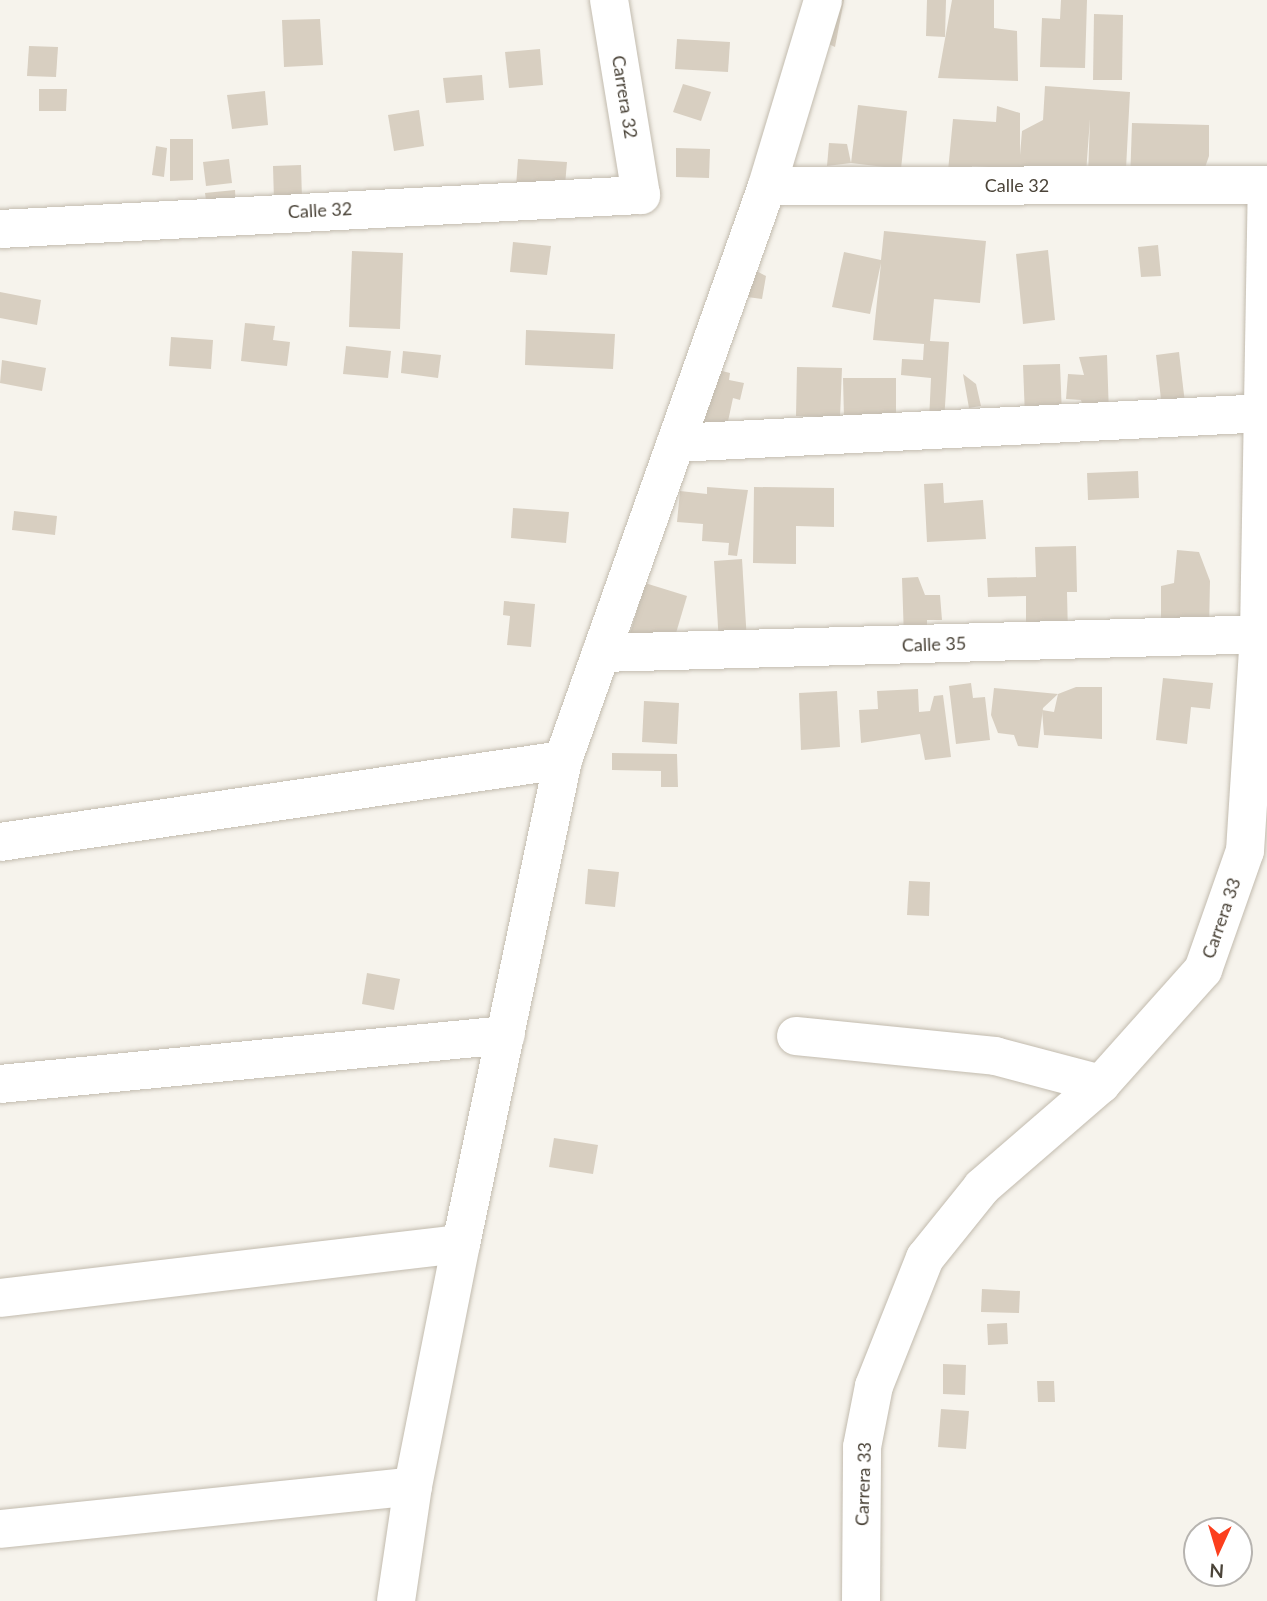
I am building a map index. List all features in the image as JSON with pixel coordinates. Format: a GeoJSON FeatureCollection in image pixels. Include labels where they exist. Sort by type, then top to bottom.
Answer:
{"type":"FeatureCollection","features":[{"type":"Feature","properties":{"kind":"street","name":"Carrera 32"},"geometry":{"type":"LineString","coordinates":[[609,0],[641,195]]}},
{"type":"Feature","properties":{"kind":"street"},"geometry":{"type":"LineString","coordinates":[[396,1601],[413,1486],[461,1244],[563,760],[767,186],[823,0]]}},
{"type":"Feature","properties":{"kind":"street","name":"Calle 32"},"geometry":{"type":"LineString","coordinates":[[767,186],[1267,185]]}},
{"type":"Feature","properties":{"kind":"street","name":"Calle 32"},"geometry":{"type":"LineString","coordinates":[[0,229],[641,195]]}},
{"type":"Feature","properties":{"kind":"street","name":"Carrera 33"},"geometry":{"type":"LineString","coordinates":[[861,1601],[862,1447],[874,1386],[925,1258],[982,1187],[1101,1084],[1203,970],[1245,851],[1263,634],[1267,197]]}},
{"type":"Feature","properties":{"kind":"street"},"geometry":{"type":"LineString","coordinates":[[676,443],[1265,413]]}},
{"type":"Feature","properties":{"kind":"street","name":"Calle 35"},"geometry":{"type":"LineString","coordinates":[[601,653],[1263,634]]}},
{"type":"Feature","properties":{"kind":"street"},"geometry":{"type":"LineString","coordinates":[[0,842],[563,760]]}},
{"type":"Feature","properties":{"kind":"street"},"geometry":{"type":"LineString","coordinates":[[0,1084],[506,1035]]}},
{"type":"Feature","properties":{"kind":"street"},"geometry":{"type":"LineString","coordinates":[[796,1036],[995,1056],[1101,1084]]}},
{"type":"Feature","properties":{"kind":"street"},"geometry":{"type":"LineString","coordinates":[[0,1298],[461,1244]]}},
{"type":"Feature","properties":{"kind":"street"},"geometry":{"type":"LineString","coordinates":[[0,1529],[413,1486]]}},
{"type":"Feature","properties":{"kind":"building"},"geometry":{"type":"Polygon","coordinates":[[[826,0],[844,0],[835,47],[818,39],[826,0]]]}},
{"type":"Feature","properties":{"kind":"building"},"geometry":{"type":"Polygon","coordinates":[[[927,0],[946,0],[945,37],[926,36],[927,0]]]}},
{"type":"Feature","properties":{"kind":"building"},"geometry":{"type":"Polygon","coordinates":[[[952,0],[994,0],[994,28],[1017,31],[1018,81],[938,78],[952,0]]]}},
{"type":"Feature","properties":{"kind":"building"},"geometry":{"type":"Polygon","coordinates":[[[1061,0],[1087,0],[1085,68],[1040,67],[1042,18],[1060,19],[1061,0]]]}},
{"type":"Feature","properties":{"kind":"building"},"geometry":{"type":"Polygon","coordinates":[[[1094,14],[1123,15],[1122,80],[1093,80],[1094,14]]]}},
{"type":"Feature","properties":{"kind":"building"},"geometry":{"type":"Polygon","coordinates":[[[320,19],[323,65],[284,67],[282,20],[320,19]]]}},
{"type":"Feature","properties":{"kind":"building"},"geometry":{"type":"Polygon","coordinates":[[[677,39],[730,42],[728,72],[675,69],[677,39]]]}},
{"type":"Feature","properties":{"kind":"building"},"geometry":{"type":"Polygon","coordinates":[[[29,46],[58,47],[56,77],[27,76],[29,46]]]}},
{"type":"Feature","properties":{"kind":"building"},"geometry":{"type":"Polygon","coordinates":[[[540,49],[543,85],[509,88],[505,52],[540,49]]]}},
{"type":"Feature","properties":{"kind":"building"},"geometry":{"type":"Polygon","coordinates":[[[482,75],[484,100],[446,103],[443,78],[482,75]]]}},
{"type":"Feature","properties":{"kind":"building"},"geometry":{"type":"Polygon","coordinates":[[[683,84],[711,92],[701,121],[673,112],[683,84]]]}},
{"type":"Feature","properties":{"kind":"building"},"geometry":{"type":"Polygon","coordinates":[[[1045,86],[1130,92],[1126,169],[1088,176],[1090,119],[1086,173],[972,166],[972,173],[948,171],[953,119],[996,122],[997,106],[1020,113],[1020,155],[1022,131],[1043,120],[1045,86]]]}},
{"type":"Feature","properties":{"kind":"building"},"geometry":{"type":"Polygon","coordinates":[[[39,89],[67,89],[66,111],[39,111],[39,89]]]}},
{"type":"Feature","properties":{"kind":"building"},"geometry":{"type":"Polygon","coordinates":[[[265,91],[268,125],[232,129],[227,95],[265,91]]]}},
{"type":"Feature","properties":{"kind":"building"},"geometry":{"type":"Polygon","coordinates":[[[858,105],[907,111],[901,169],[851,163],[858,105]]]}},
{"type":"Feature","properties":{"kind":"building"},"geometry":{"type":"Polygon","coordinates":[[[419,110],[424,146],[394,151],[388,115],[419,110]]]}},
{"type":"Feature","properties":{"kind":"building"},"geometry":{"type":"Polygon","coordinates":[[[1132,123],[1209,125],[1209,156],[1201,179],[1130,182],[1132,123]]]}},
{"type":"Feature","properties":{"kind":"building"},"geometry":{"type":"Polygon","coordinates":[[[170,139],[193,139],[193,180],[170,181],[170,139]]]}},
{"type":"Feature","properties":{"kind":"building"},"geometry":{"type":"Polygon","coordinates":[[[829,143],[847,144],[851,163],[827,166],[829,143]]]}},
{"type":"Feature","properties":{"kind":"building"},"geometry":{"type":"Polygon","coordinates":[[[156,146],[167,148],[164,177],[152,175],[156,146]]]}},
{"type":"Feature","properties":{"kind":"building"},"geometry":{"type":"Polygon","coordinates":[[[676,148],[710,149],[709,178],[676,177],[676,148]]]}},
{"type":"Feature","properties":{"kind":"building"},"geometry":{"type":"Polygon","coordinates":[[[229,159],[232,183],[206,186],[203,162],[229,159]]]}},
{"type":"Feature","properties":{"kind":"building"},"geometry":{"type":"Polygon","coordinates":[[[518,159],[567,162],[565,185],[516,187],[518,159]]]}},
{"type":"Feature","properties":{"kind":"building"},"geometry":{"type":"Polygon","coordinates":[[[301,165],[302,199],[274,201],[273,166],[301,165]]]}},
{"type":"Feature","properties":{"kind":"building"},"geometry":{"type":"Polygon","coordinates":[[[235,190],[236,205],[207,207],[205,193],[235,190]]]}},
{"type":"Feature","properties":{"kind":"building"},"geometry":{"type":"Polygon","coordinates":[[[884,231],[986,241],[980,303],[934,299],[930,341],[949,342],[944,422],[929,421],[931,378],[901,375],[902,359],[923,360],[924,344],[873,340],[881,263],[870,314],[832,307],[844,252],[881,260],[884,231]]]}},
{"type":"Feature","properties":{"kind":"building"},"geometry":{"type":"Polygon","coordinates":[[[513,242],[551,246],[547,275],[510,272],[513,242]]]}},
{"type":"Feature","properties":{"kind":"building"},"geometry":{"type":"Polygon","coordinates":[[[1158,245],[1161,276],[1141,277],[1138,247],[1158,245]]]}},
{"type":"Feature","properties":{"kind":"building"},"geometry":{"type":"Polygon","coordinates":[[[1048,250],[1055,320],[1023,324],[1016,254],[1048,250]]]}},
{"type":"Feature","properties":{"kind":"building"},"geometry":{"type":"Polygon","coordinates":[[[352,251],[403,253],[400,329],[349,327],[352,251]]]}},
{"type":"Feature","properties":{"kind":"building"},"geometry":{"type":"Polygon","coordinates":[[[745,265],[766,276],[762,299],[740,296],[745,265]]]}},
{"type":"Feature","properties":{"kind":"building"},"geometry":{"type":"Polygon","coordinates":[[[0,292],[41,300],[37,325],[0,318],[0,292]]]}},
{"type":"Feature","properties":{"kind":"building"},"geometry":{"type":"Polygon","coordinates":[[[245,323],[275,326],[273,340],[290,342],[287,366],[241,361],[245,323]]]}},
{"type":"Feature","properties":{"kind":"building"},"geometry":{"type":"Polygon","coordinates":[[[526,330],[615,334],[613,369],[525,365],[526,330]]]}},
{"type":"Feature","properties":{"kind":"building"},"geometry":{"type":"Polygon","coordinates":[[[171,337],[213,340],[211,369],[169,366],[171,337]]]}},
{"type":"Feature","properties":{"kind":"building"},"geometry":{"type":"Polygon","coordinates":[[[346,346],[391,351],[388,378],[343,374],[346,346]]]}},
{"type":"Feature","properties":{"kind":"building"},"geometry":{"type":"Polygon","coordinates":[[[403,351],[441,355],[438,378],[401,373],[403,351]]]}},
{"type":"Feature","properties":{"kind":"building"},"geometry":{"type":"Polygon","coordinates":[[[1179,352],[1186,412],[1162,408],[1156,355],[1179,352]]]}},
{"type":"Feature","properties":{"kind":"building"},"geometry":{"type":"Polygon","coordinates":[[[1107,355],[1109,415],[1086,416],[1081,400],[1066,399],[1068,374],[1084,375],[1079,357],[1107,355]]]}},
{"type":"Feature","properties":{"kind":"building"},"geometry":{"type":"Polygon","coordinates":[[[2,360],[46,368],[42,391],[0,383],[2,360]]]}},
{"type":"Feature","properties":{"kind":"building"},"geometry":{"type":"Polygon","coordinates":[[[1060,364],[1062,416],[1025,417],[1023,365],[1060,364]]]}},
{"type":"Feature","properties":{"kind":"building"},"geometry":{"type":"Polygon","coordinates":[[[797,367],[842,368],[840,418],[796,416],[797,367]]]}},
{"type":"Feature","properties":{"kind":"building"},"geometry":{"type":"Polygon","coordinates":[[[718,370],[730,373],[729,380],[744,383],[740,400],[733,398],[724,440],[694,434],[718,370]]]}},
{"type":"Feature","properties":{"kind":"building"},"geometry":{"type":"Polygon","coordinates":[[[963,374],[976,384],[981,406],[969,408],[963,374]]]}},
{"type":"Feature","properties":{"kind":"building"},"geometry":{"type":"Polygon","coordinates":[[[843,378],[896,378],[896,428],[844,418],[843,378]]]}},
{"type":"Feature","properties":{"kind":"building"},"geometry":{"type":"Polygon","coordinates":[[[1138,471],[1139,498],[1088,500],[1087,473],[1138,471]]]}},
{"type":"Feature","properties":{"kind":"building"},"geometry":{"type":"Polygon","coordinates":[[[943,483],[944,503],[983,500],[986,539],[927,542],[924,484],[943,483]]]}},
{"type":"Feature","properties":{"kind":"building"},"geometry":{"type":"Polygon","coordinates":[[[707,487],[748,490],[737,556],[728,555],[729,543],[702,541],[703,524],[677,522],[680,491],[707,494],[707,487]]]}},
{"type":"Feature","properties":{"kind":"building"},"geometry":{"type":"Polygon","coordinates":[[[754,487],[834,488],[834,527],[796,526],[796,564],[753,563],[754,487]]]}},
{"type":"Feature","properties":{"kind":"building"},"geometry":{"type":"Polygon","coordinates":[[[513,508],[569,512],[566,543],[511,538],[513,508]]]}},
{"type":"Feature","properties":{"kind":"building"},"geometry":{"type":"Polygon","coordinates":[[[14,511],[57,516],[55,535],[12,530],[14,511]]]}},
{"type":"Feature","properties":{"kind":"building"},"geometry":{"type":"Polygon","coordinates":[[[1076,546],[1077,592],[1067,592],[1068,635],[1026,636],[1026,596],[988,597],[987,578],[1036,577],[1035,547],[1076,546]]]}},
{"type":"Feature","properties":{"kind":"building"},"geometry":{"type":"Polygon","coordinates":[[[1177,550],[1199,552],[1210,581],[1209,630],[1161,629],[1161,586],[1174,583],[1177,550]]]}},
{"type":"Feature","properties":{"kind":"building"},"geometry":{"type":"Polygon","coordinates":[[[742,559],[747,642],[719,643],[714,561],[742,559]]]}},
{"type":"Feature","properties":{"kind":"building"},"geometry":{"type":"Polygon","coordinates":[[[918,577],[925,595],[940,595],[942,620],[927,620],[927,637],[904,638],[902,578],[918,577]]]}},
{"type":"Feature","properties":{"kind":"building"},"geometry":{"type":"Polygon","coordinates":[[[645,583],[687,596],[671,650],[629,637],[645,583]]]}},
{"type":"Feature","properties":{"kind":"building"},"geometry":{"type":"Polygon","coordinates":[[[504,601],[535,604],[531,647],[507,645],[510,616],[503,615],[504,601]]]}},
{"type":"Feature","properties":{"kind":"building"},"geometry":{"type":"Polygon","coordinates":[[[1163,678],[1213,683],[1210,709],[1191,707],[1187,744],[1156,740],[1163,678]]]}},
{"type":"Feature","properties":{"kind":"building"},"geometry":{"type":"Polygon","coordinates":[[[971,683],[973,698],[985,697],[990,740],[956,744],[949,686],[971,683]]]}},
{"type":"Feature","properties":{"kind":"building"},"geometry":{"type":"Polygon","coordinates":[[[1076,687],[1102,687],[1102,739],[1044,735],[1042,710],[1054,712],[1058,694],[1076,687]]]}},
{"type":"Feature","properties":{"kind":"building"},"geometry":{"type":"Polygon","coordinates":[[[994,688],[1058,694],[1043,708],[1038,748],[1018,746],[1014,735],[998,733],[991,715],[994,688]]]}},
{"type":"Feature","properties":{"kind":"building"},"geometry":{"type":"Polygon","coordinates":[[[918,689],[919,712],[930,711],[934,696],[943,695],[951,757],[925,760],[920,734],[861,743],[859,710],[878,709],[877,691],[918,689]]]}},
{"type":"Feature","properties":{"kind":"building"},"geometry":{"type":"Polygon","coordinates":[[[837,691],[840,747],[801,750],[799,693],[837,691]]]}},
{"type":"Feature","properties":{"kind":"building"},"geometry":{"type":"Polygon","coordinates":[[[644,701],[679,703],[677,744],[642,742],[644,701]]]}},
{"type":"Feature","properties":{"kind":"building"},"geometry":{"type":"Polygon","coordinates":[[[612,753],[677,754],[678,787],[661,787],[661,771],[612,770],[612,753]]]}},
{"type":"Feature","properties":{"kind":"building"},"geometry":{"type":"Polygon","coordinates":[[[588,869],[619,872],[615,907],[585,904],[588,869]]]}},
{"type":"Feature","properties":{"kind":"building"},"geometry":{"type":"Polygon","coordinates":[[[909,881],[930,882],[929,916],[907,915],[909,881]]]}},
{"type":"Feature","properties":{"kind":"building"},"geometry":{"type":"Polygon","coordinates":[[[367,973],[400,979],[394,1010],[362,1004],[367,973]]]}},
{"type":"Feature","properties":{"kind":"building"},"geometry":{"type":"Polygon","coordinates":[[[554,1138],[598,1145],[593,1174],[549,1167],[554,1138]]]}},
{"type":"Feature","properties":{"kind":"building"},"geometry":{"type":"Polygon","coordinates":[[[982,1289],[1020,1291],[1019,1313],[981,1312],[982,1289]]]}},
{"type":"Feature","properties":{"kind":"building"},"geometry":{"type":"Polygon","coordinates":[[[1007,1323],[1008,1344],[988,1345],[987,1324],[1007,1323]]]}},
{"type":"Feature","properties":{"kind":"building"},"geometry":{"type":"Polygon","coordinates":[[[943,1364],[966,1365],[965,1395],[943,1394],[943,1364]]]}},
{"type":"Feature","properties":{"kind":"building"},"geometry":{"type":"Polygon","coordinates":[[[1037,1381],[1054,1381],[1055,1402],[1038,1402],[1037,1381]]]}},
{"type":"Feature","properties":{"kind":"building"},"geometry":{"type":"Polygon","coordinates":[[[941,1409],[969,1411],[966,1449],[938,1447],[941,1409]]]}}]}
